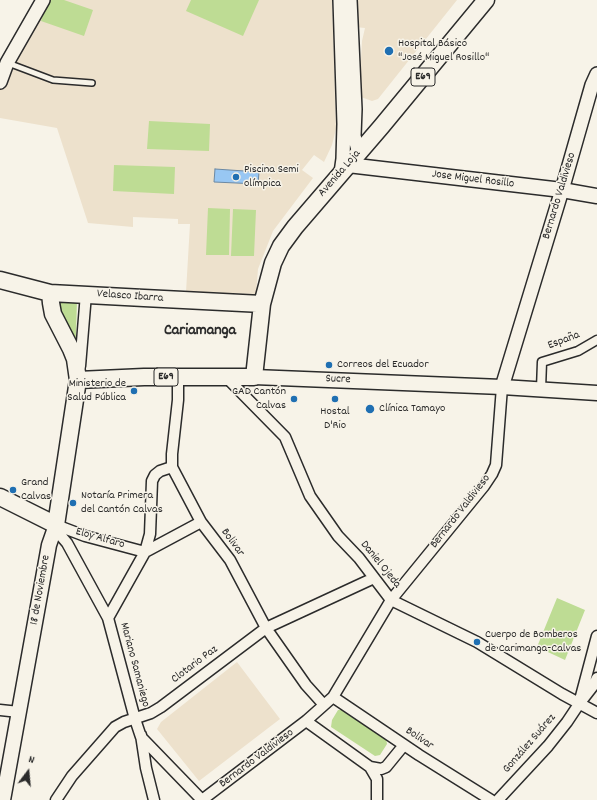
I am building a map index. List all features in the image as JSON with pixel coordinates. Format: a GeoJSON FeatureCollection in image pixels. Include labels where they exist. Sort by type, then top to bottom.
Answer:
{"type":"FeatureCollection","features":[{"type":"Feature","properties":{"kind":"main road","name":"Avenida Loja"},"geometry":{"type":"LineString","coordinates":[[254,377],[262,304],[273,262],[281,246],[295,227],[359,153],[486,0]]}},
{"type":"Feature","properties":{"kind":"main road","name":"Jose Miguel Rosillo"},"geometry":{"type":"LineString","coordinates":[[344,169],[562,190],[597,196]]}},
{"type":"Feature","properties":{"kind":"main road","name":"Velasco Ibarra"},"geometry":{"type":"LineString","coordinates":[[4,284],[50,292],[262,304]]}},
{"type":"Feature","properties":{"kind":"main road","name":"18 de Noviembre"},"geometry":{"type":"LineString","coordinates":[[3,800],[49,545],[56,525],[78,380],[75,360],[71,349],[53,314],[50,303],[50,292]]}},
{"type":"Feature","properties":{"kind":"main road","name":"Sucre"},"geometry":{"type":"LineString","coordinates":[[78,380],[144,377],[254,377],[502,387],[597,393]]}},
{"type":"Feature","properties":{"kind":"main road","name":"Eloy Alfaro"},"geometry":{"type":"LineString","coordinates":[[0,497],[56,525]]}},
{"type":"Feature","properties":{"kind":"street"},"geometry":{"type":"LineString","coordinates":[[0,82],[7,63],[42,0]]}},
{"type":"Feature","properties":{"kind":"street"},"geometry":{"type":"LineString","coordinates":[[340,0],[344,169]]}},
{"type":"Feature","properties":{"kind":"street"},"geometry":{"type":"LineString","coordinates":[[350,0],[355,110],[354,136],[359,153]]}},
{"type":"Feature","properties":{"kind":"street","name":"Bernardo Valdivieso"},"geometry":{"type":"LineString","coordinates":[[202,800],[306,721],[333,697],[391,600],[484,486],[492,474],[496,465],[502,387],[562,190],[592,85],[597,74]]}},
{"type":"Feature","properties":{"kind":"street","name":"18 de Noviembre"},"geometry":{"type":"LineString","coordinates":[[78,380],[86,294]]}},
{"type":"Feature","properties":{"kind":"street","name":"España"},"geometry":{"type":"LineString","coordinates":[[541,389],[542,362],[578,351],[597,340]]}},
{"type":"Feature","properties":{"kind":"street","name":"Daniel Ojeda"},"geometry":{"type":"LineString","coordinates":[[226,377],[285,437],[310,496],[338,536],[359,558],[391,600],[477,642],[578,704],[597,713]]}},
{"type":"Feature","properties":{"kind":"street"},"geometry":{"type":"LineString","coordinates":[[108,618],[145,552],[150,534],[152,481],[154,475],[160,471],[172,467],[178,400],[178,378]]}},
{"type":"Feature","properties":{"kind":"street","name":"Bolivar"},"geometry":{"type":"LineString","coordinates":[[172,467],[201,522],[230,560],[266,628],[306,685],[324,705]]}},
{"type":"Feature","properties":{"kind":"street"},"geometry":{"type":"LineString","coordinates":[[145,552],[201,522]]}},
{"type":"Feature","properties":{"kind":"street","name":"Eloy Alfaro"},"geometry":{"type":"LineString","coordinates":[[56,525],[85,536],[145,552]]}},
{"type":"Feature","properties":{"kind":"street","name":"Mariano Samaniego"},"geometry":{"type":"LineString","coordinates":[[56,525],[61,536],[68,543],[108,618],[134,719],[141,737],[202,800]]}},
{"type":"Feature","properties":{"kind":"street"},"geometry":{"type":"LineString","coordinates":[[71,550],[74,539],[85,536]]}},
{"type":"Feature","properties":{"kind":"street","name":"Clotario Paz"},"geometry":{"type":"LineString","coordinates":[[56,800],[72,776],[112,729],[124,722],[151,713],[161,707],[266,628],[374,578]]}},
{"type":"Feature","properties":{"kind":"street","name":"González Suárez"},"geometry":{"type":"LineString","coordinates":[[578,704],[597,636]]}},
{"type":"Feature","properties":{"kind":"street","name":"González Suárez"},"geometry":{"type":"LineString","coordinates":[[498,800],[548,746],[593,686],[597,678]]}},
{"type":"Feature","properties":{"kind":"street","name":"Bolívar"},"geometry":{"type":"LineString","coordinates":[[333,697],[404,745],[491,800]]}},
{"type":"Feature","properties":{"kind":"street"},"geometry":{"type":"LineString","coordinates":[[0,710],[19,712]]}},
{"type":"Feature","properties":{"kind":"street"},"geometry":{"type":"LineString","coordinates":[[151,713],[144,721],[141,737],[146,768],[154,800]]}},
{"type":"Feature","properties":{"kind":"street"},"geometry":{"type":"LineString","coordinates":[[306,721],[370,767],[377,779],[377,800]]}},
{"type":"Feature","properties":{"kind":"street"},"geometry":{"type":"LineString","coordinates":[[370,767],[381,769],[386,767],[404,745]]}},
{"type":"Feature","properties":{"kind":"street"},"geometry":{"type":"LineString","coordinates":[[146,768],[151,757],[157,757],[165,761]]}},
{"type":"Feature","properties":{"kind":"lane"},"geometry":{"type":"LineString","coordinates":[[7,63],[53,80],[92,83]]}},
{"type":"Feature","properties":{"kind":"shaded area"},"geometry":{"type":"Polygon","coordinates":[[[45,0],[332,0],[336,129],[332,145],[324,162],[314,155],[302,170],[313,178],[273,231],[258,269],[256,294],[186,292],[190,224],[178,224],[178,219],[133,217],[133,227],[88,223],[57,128],[0,118],[0,85],[45,0]]]}},
{"type":"Feature","properties":{"kind":"shaded area","name":"Hospital Básico \"José Miguel Rosillo\""},"geometry":{"type":"Polygon","coordinates":[[[356,0],[457,0],[378,99],[372,101],[361,97],[358,62],[361,60],[362,41],[365,28],[355,27],[356,0]]]}},
{"type":"Feature","properties":{"kind":"shaded area"},"geometry":{"type":"Polygon","coordinates":[[[237,662],[280,719],[199,781],[157,729],[161,722],[237,662]]]}},
{"type":"Feature","properties":{"kind":"green space"},"geometry":{"type":"Polygon","coordinates":[[[48,0],[64,0],[93,10],[84,36],[41,21],[48,0]]]}},
{"type":"Feature","properties":{"kind":"green space"},"geometry":{"type":"Polygon","coordinates":[[[191,0],[259,0],[243,36],[186,11],[191,0]]]}},
{"type":"Feature","properties":{"kind":"green space"},"geometry":{"type":"Polygon","coordinates":[[[149,121],[210,124],[209,151],[147,149],[149,121]]]}},
{"type":"Feature","properties":{"kind":"green space"},"geometry":{"type":"Polygon","coordinates":[[[114,165],[175,167],[174,194],[113,191],[114,165]]]}},
{"type":"Feature","properties":{"kind":"green space"},"geometry":{"type":"Polygon","coordinates":[[[208,208],[230,209],[229,255],[206,255],[208,208]]]}},
{"type":"Feature","properties":{"kind":"green space"},"geometry":{"type":"Polygon","coordinates":[[[233,209],[256,210],[254,256],[231,256],[233,209]]]}},
{"type":"Feature","properties":{"kind":"green space"},"geometry":{"type":"Polygon","coordinates":[[[57,301],[77,301],[76,337],[74,339],[56,305],[57,301]]]}},
{"type":"Feature","properties":{"kind":"green space"},"geometry":{"type":"Polygon","coordinates":[[[557,598],[585,610],[565,660],[537,647],[557,598]]]}},
{"type":"Feature","properties":{"kind":"green space"},"geometry":{"type":"Polygon","coordinates":[[[338,710],[344,710],[386,738],[387,744],[380,755],[375,756],[331,727],[332,720],[338,710]]]}},
{"type":"Feature","properties":{"kind":"water","name":"Piscina Semi olímpica"},"geometry":{"type":"Polygon","coordinates":[[[215,169],[259,172],[258,184],[214,182],[215,169]]]}},
{"type":"Feature","properties":{"kind":"place","name":"Hospital Básico \"José Miguel Rosillo\""},"geometry":{"type":"Point","coordinates":[389,51]}},
{"type":"Feature","properties":{"kind":"place","name":"Piscina Semi olímpica"},"geometry":{"type":"Point","coordinates":[236,177]}},
{"type":"Feature","properties":{"kind":"place","name":"Correos del Ecuador"},"geometry":{"type":"Point","coordinates":[329,365]}},
{"type":"Feature","properties":{"kind":"place","name":"Ministerio de Salud Pública"},"geometry":{"type":"Point","coordinates":[134,391]}},
{"type":"Feature","properties":{"kind":"place","name":"GAD Cantón Calvas"},"geometry":{"type":"Point","coordinates":[294,399]}},
{"type":"Feature","properties":{"kind":"place","name":"Hostal D'Rio"},"geometry":{"type":"Point","coordinates":[335,399]}},
{"type":"Feature","properties":{"kind":"place","name":"Clínica Tamayo"},"geometry":{"type":"Point","coordinates":[370,409]}},
{"type":"Feature","properties":{"kind":"place","name":"Grand Calvas"},"geometry":{"type":"Point","coordinates":[13,490]}},
{"type":"Feature","properties":{"kind":"place","name":"Notaría Primera del Cantón Calvas"},"geometry":{"type":"Point","coordinates":[73,503]}},
{"type":"Feature","properties":{"kind":"place","name":"Cuerpo de Bomberos de Carimanga-Calvas"},"geometry":{"type":"Point","coordinates":[477,642]}},
{"type":"Feature","properties":{"kind":"district","name":"Cariamanga"},"geometry":{"type":"Point","coordinates":[200,332]}}]}
